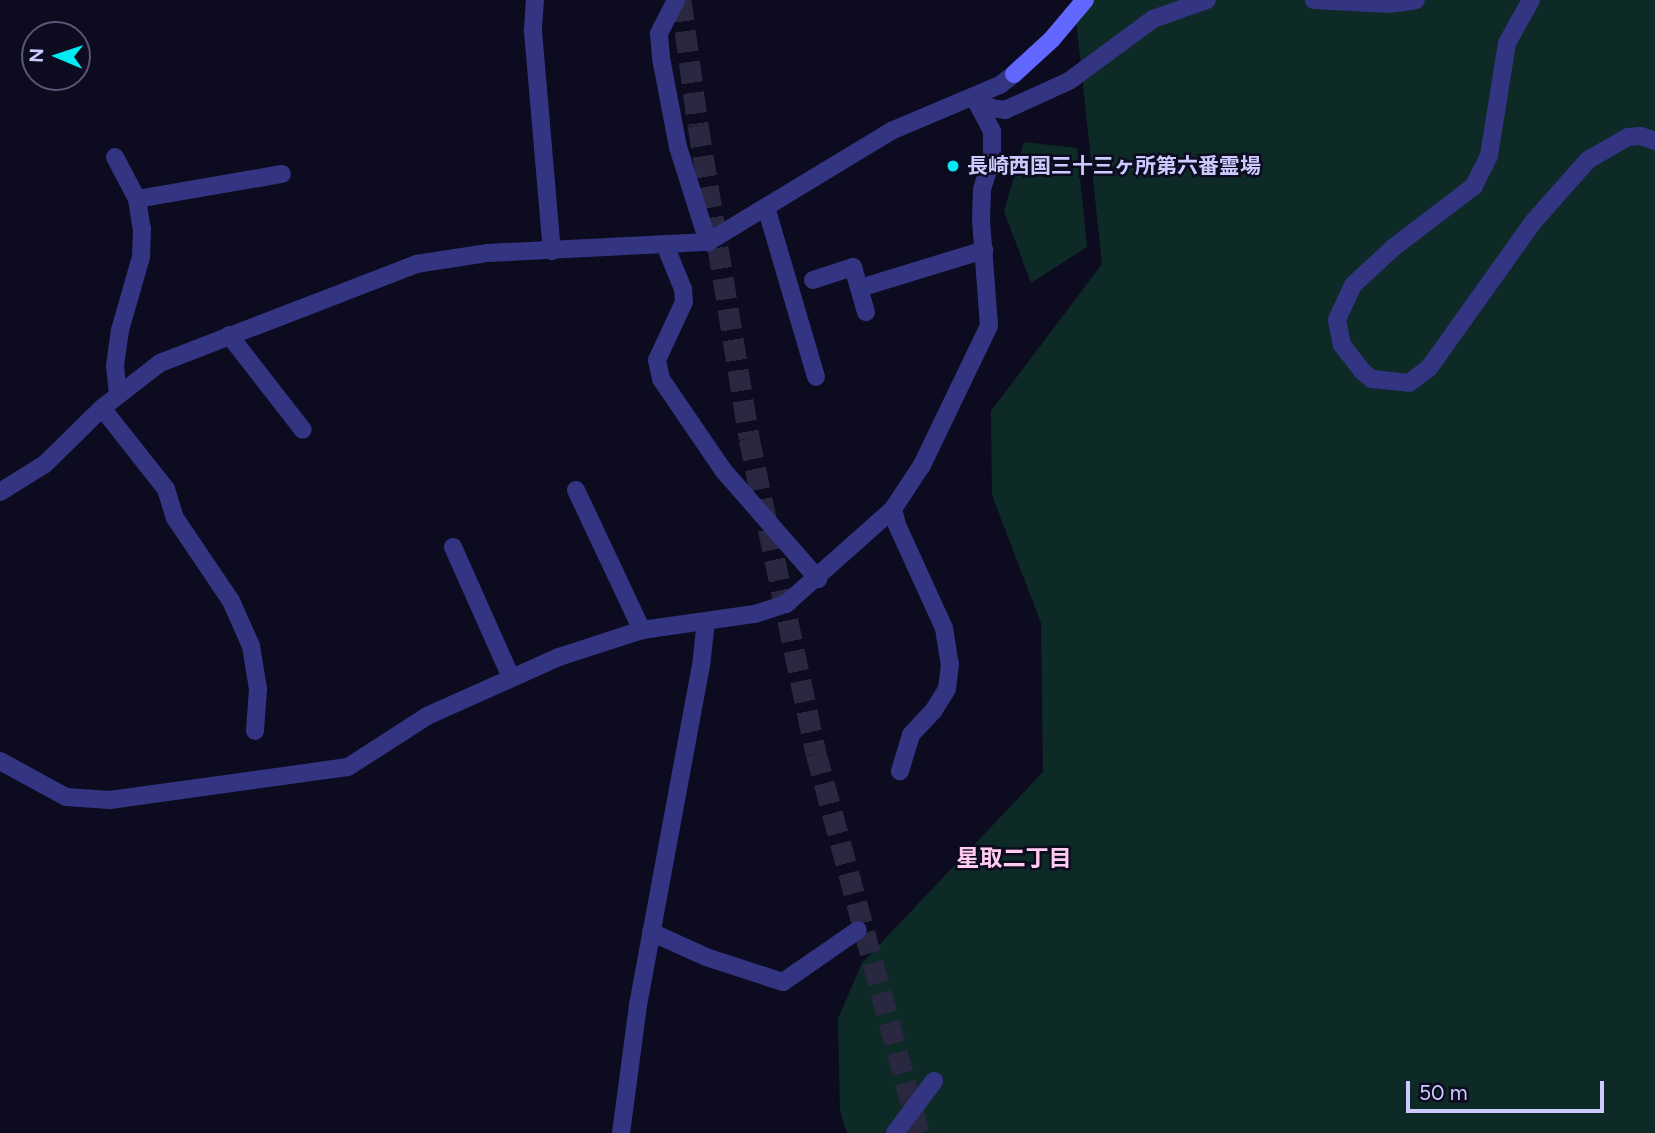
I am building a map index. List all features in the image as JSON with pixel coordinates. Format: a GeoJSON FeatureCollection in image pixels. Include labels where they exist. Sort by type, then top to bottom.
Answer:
{"type":"FeatureCollection","features":[{"type":"Feature","properties":{"kind":"street"},"geometry":{"type":"LineString","coordinates":[[535,0],[533,31],[552,251]]}},
{"type":"Feature","properties":{"kind":"street"},"geometry":{"type":"LineString","coordinates":[[676,0],[659,34],[661,58],[678,147],[708,242]]}},
{"type":"Feature","properties":{"kind":"street"},"geometry":{"type":"LineString","coordinates":[[0,492],[45,464],[102,408],[160,363],[416,264],[488,253],[708,242],[891,131],[1000,85],[1052,39],[1085,0]]}},
{"type":"Feature","properties":{"kind":"street"},"geometry":{"type":"LineString","coordinates":[[974,97],[990,108],[1005,110],[1069,81],[1153,19],[1207,0]]}},
{"type":"Feature","properties":{"kind":"street"},"geometry":{"type":"LineString","coordinates":[[1314,0],[1389,4],[1416,0]]}},
{"type":"Feature","properties":{"kind":"street"},"geometry":{"type":"LineString","coordinates":[[1531,0],[1507,43],[1489,156],[1474,186],[1393,248],[1353,285],[1342,308],[1337,320],[1342,345],[1362,371],[1372,379],[1409,383],[1429,368],[1534,221],[1588,160],[1628,136],[1641,136],[1655,141]]}},
{"type":"Feature","properties":{"kind":"street"},"geometry":{"type":"LineString","coordinates":[[0,761],[66,797],[110,800],[348,767],[427,716],[572,653],[642,630],[755,614],[786,604],[818,579],[893,509],[922,465],[989,326],[982,189],[992,158],[992,131],[974,97]]}},
{"type":"Feature","properties":{"kind":"street"},"geometry":{"type":"LineString","coordinates":[[116,157],[137,199],[141,257],[120,330],[115,366],[118,396]]}},
{"type":"Feature","properties":{"kind":"street"},"geometry":{"type":"LineString","coordinates":[[137,199],[282,174]]}},
{"type":"Feature","properties":{"kind":"street"},"geometry":{"type":"LineString","coordinates":[[766,207],[816,377]]}},
{"type":"Feature","properties":{"kind":"street"},"geometry":{"type":"LineString","coordinates":[[665,245],[683,289],[684,302],[657,360],[660,379],[723,470],[818,579]]}},
{"type":"Feature","properties":{"kind":"street"},"geometry":{"type":"LineString","coordinates":[[860,288],[984,250]]}},
{"type":"Feature","properties":{"kind":"street"},"geometry":{"type":"LineString","coordinates":[[813,280],[853,267],[866,312]]}},
{"type":"Feature","properties":{"kind":"street"},"geometry":{"type":"LineString","coordinates":[[229,335],[303,430]]}},
{"type":"Feature","properties":{"kind":"street"},"geometry":{"type":"LineString","coordinates":[[102,408],[166,489],[175,518],[231,601],[251,646],[258,690],[255,731]]}},
{"type":"Feature","properties":{"kind":"street"},"geometry":{"type":"LineString","coordinates":[[576,490],[642,630]]}},
{"type":"Feature","properties":{"kind":"street"},"geometry":{"type":"LineString","coordinates":[[893,509],[897,525],[944,628],[950,664],[947,689],[934,710],[911,735],[900,771]]}},
{"type":"Feature","properties":{"kind":"street"},"geometry":{"type":"LineString","coordinates":[[453,547],[512,677]]}},
{"type":"Feature","properties":{"kind":"street"},"geometry":{"type":"LineString","coordinates":[[621,1133],[651,932],[701,666],[706,621]]}},
{"type":"Feature","properties":{"kind":"street"},"geometry":{"type":"LineString","coordinates":[[651,932],[706,957],[783,982],[858,930]]}},
{"type":"Feature","properties":{"kind":"street"},"geometry":{"type":"LineString","coordinates":[[895,1133],[934,1080]]}},
{"type":"Feature","properties":{"kind":"green space"},"geometry":{"type":"Polygon","coordinates":[[[1074,0],[1655,0],[1655,1133],[847,1133],[840,1111],[838,1019],[862,963],[1043,772],[1041,623],[992,495],[991,411],[1102,264],[1074,0]]]}},
{"type":"Feature","properties":{"kind":"green space"},"geometry":{"type":"Polygon","coordinates":[[[1024,142],[1077,148],[1087,247],[1031,283],[1004,211],[1024,142]]]}},
{"type":"Feature","properties":{"kind":"tunnel"},"geometry":{"type":"LineString","coordinates":[[681,0],[698,125],[749,438],[816,753],[919,1133]]}},
{"type":"Feature","properties":{"kind":"place","name":"長崎西国三十三ヶ所第六番霊場"},"geometry":{"type":"Point","coordinates":[953,166]}},
{"type":"Feature","properties":{"kind":"district","name":"星取二丁目"},"geometry":{"type":"Point","coordinates":[1014,858]}}]}
